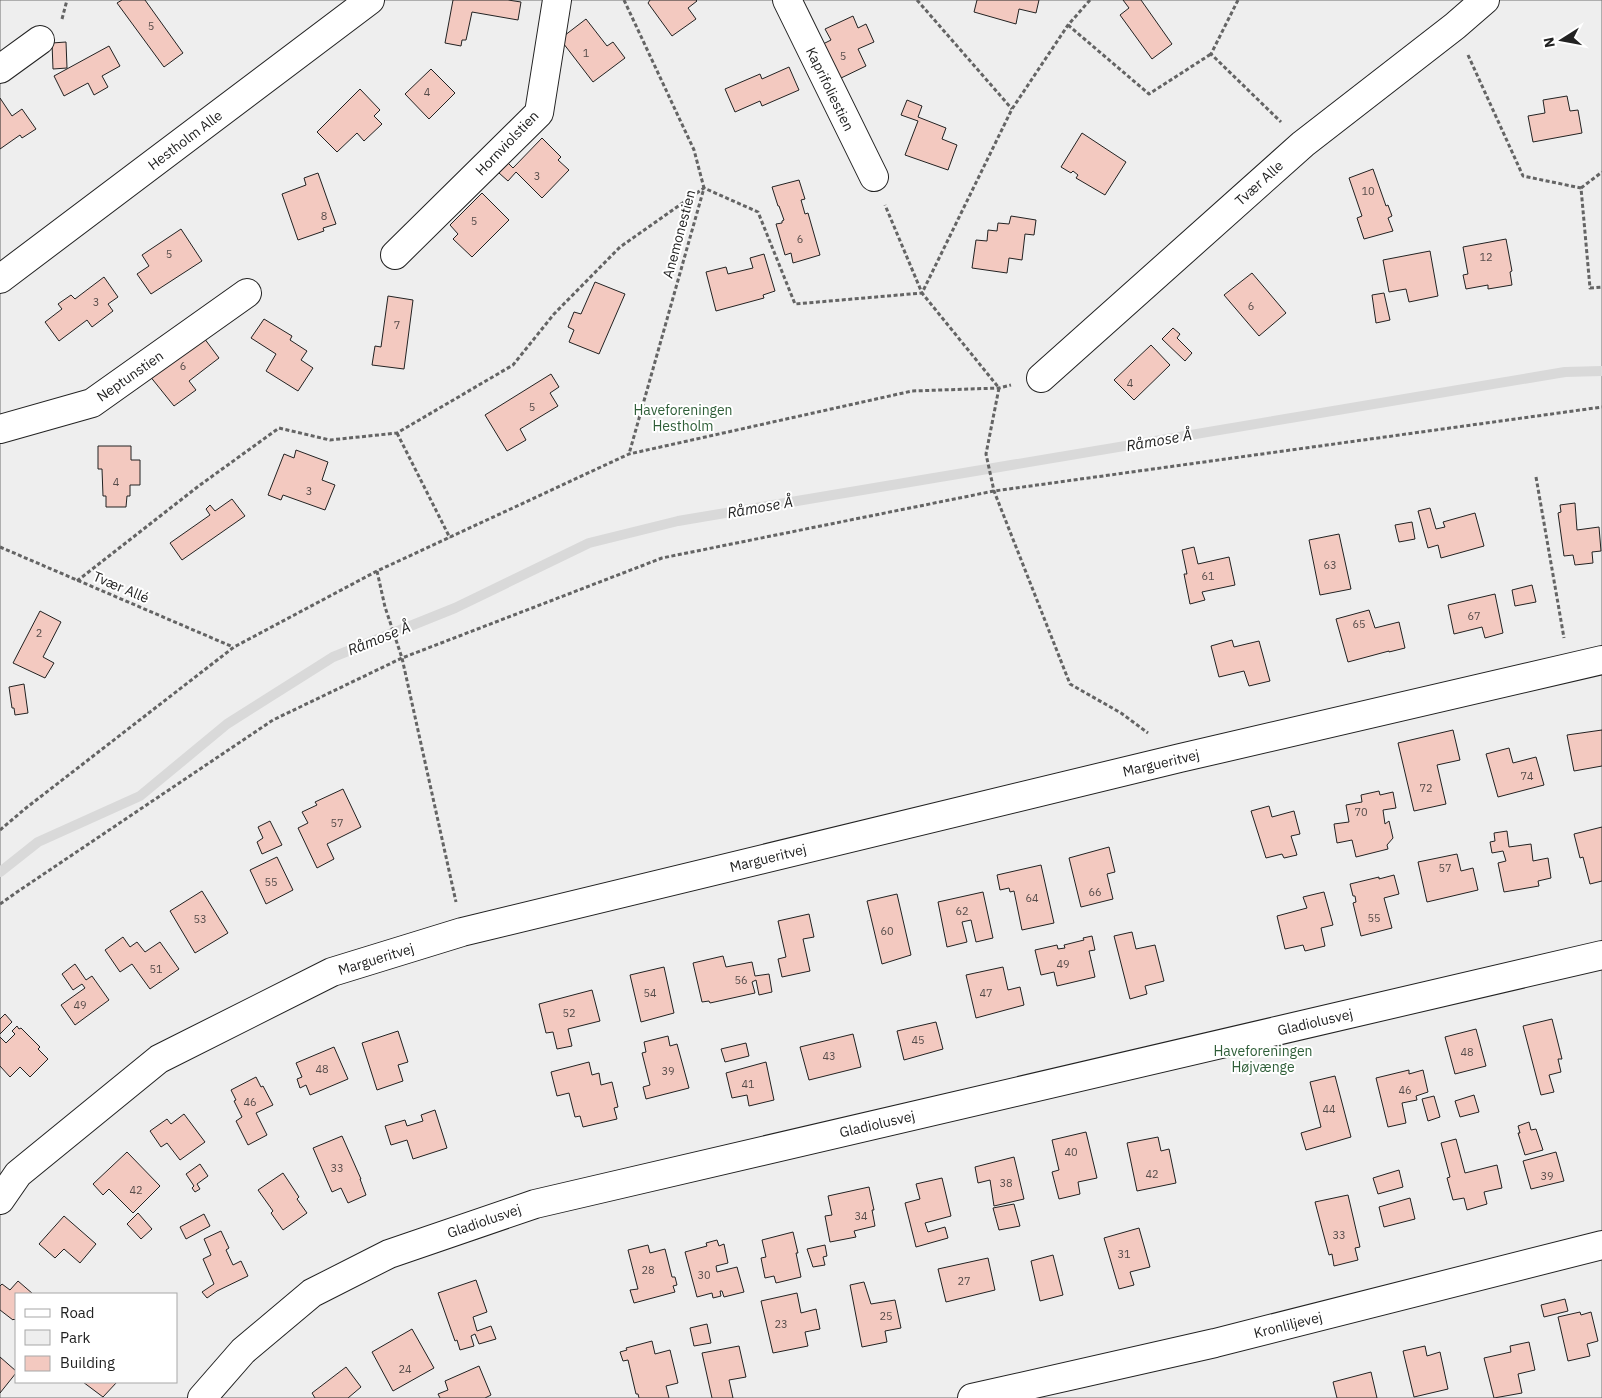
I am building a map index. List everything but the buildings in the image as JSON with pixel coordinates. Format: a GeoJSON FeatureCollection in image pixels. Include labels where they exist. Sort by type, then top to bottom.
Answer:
{"type":"FeatureCollection","features":[{"type":"Feature","properties":{"kind":"lane","name":"Hestholm Alle"},"geometry":{"type":"LineString","coordinates":[[0,279],[370,0]]}},
{"type":"Feature","properties":{"kind":"lane","name":"Hornviolstien"},"geometry":{"type":"LineString","coordinates":[[395,255],[539,113],[557,0]]}},
{"type":"Feature","properties":{"kind":"lane","name":"Kaprifoliestien"},"geometry":{"type":"LineString","coordinates":[[787,0],[874,177]]}},
{"type":"Feature","properties":{"kind":"lane","name":"Tvær Alle"},"geometry":{"type":"LineString","coordinates":[[1041,378],[1303,144],[1455,26],[1485,0]]}},
{"type":"Feature","properties":{"kind":"lane"},"geometry":{"type":"LineString","coordinates":[[0,69],[40,40]]}},
{"type":"Feature","properties":{"kind":"lane","name":"Neptunstien"},"geometry":{"type":"LineString","coordinates":[[0,429],[92,403],[247,293]]}},
{"type":"Feature","properties":{"kind":"lane","name":"Margueritvej"},"geometry":{"type":"LineString","coordinates":[[0,1200],[18,1174],[158,1059],[332,972],[462,932],[1180,758],[1602,660]]}},
{"type":"Feature","properties":{"kind":"lane","name":"Gladiolusvej"},"geometry":{"type":"LineString","coordinates":[[202,1398],[243,1351],[312,1293],[389,1254],[534,1204],[1602,955]]}},
{"type":"Feature","properties":{"kind":"lane","name":"Kronliljevej"},"geometry":{"type":"LineString","coordinates":[[972,1398],[1215,1344],[1602,1245]]}},
{"type":"Feature","properties":{"kind":"path","name":"Anemonestien"},"geometry":{"type":"LineString","coordinates":[[624,0],[694,150],[704,188],[629,454]]}},
{"type":"Feature","properties":{"kind":"path"},"geometry":{"type":"LineString","coordinates":[[917,0],[1012,109]]}},
{"type":"Feature","properties":{"kind":"path"},"geometry":{"type":"LineString","coordinates":[[922,293],[1012,109],[1068,25],[1090,0]]}},
{"type":"Feature","properties":{"kind":"path"},"geometry":{"type":"LineString","coordinates":[[1068,25],[1149,94],[1211,54],[1238,0]]}},
{"type":"Feature","properties":{"kind":"path"},"geometry":{"type":"LineString","coordinates":[[1455,26],[1523,176],[1581,188],[1602,172]]}},
{"type":"Feature","properties":{"kind":"path"},"geometry":{"type":"LineString","coordinates":[[1211,54],[1303,144]]}},
{"type":"Feature","properties":{"kind":"path"},"geometry":{"type":"LineString","coordinates":[[874,177],[922,293],[999,388]]}},
{"type":"Feature","properties":{"kind":"path"},"geometry":{"type":"LineString","coordinates":[[77,581],[200,485],[279,428],[330,440],[397,433],[513,365],[554,314],[620,247],[704,188],[758,212],[795,304],[922,293]]}},
{"type":"Feature","properties":{"kind":"path"},"geometry":{"type":"LineString","coordinates":[[1581,188],[1590,288],[1602,287]]}},
{"type":"Feature","properties":{"kind":"path"},"geometry":{"type":"LineString","coordinates":[[0,830],[234,647],[377,571],[629,454],[912,391],[999,388],[1041,378]]}},
{"type":"Feature","properties":{"kind":"path"},"geometry":{"type":"LineString","coordinates":[[999,388],[986,454],[994,491],[1070,684],[1121,713],[1180,758]]}},
{"type":"Feature","properties":{"kind":"path"},"geometry":{"type":"LineString","coordinates":[[0,904],[273,720],[402,658],[662,558],[994,491],[1602,407]]}},
{"type":"Feature","properties":{"kind":"path"},"geometry":{"type":"LineString","coordinates":[[397,433],[450,538]]}},
{"type":"Feature","properties":{"kind":"path"},"geometry":{"type":"LineString","coordinates":[[1536,477],[1569,668]]}},
{"type":"Feature","properties":{"kind":"path","name":"Tvær Allé"},"geometry":{"type":"LineString","coordinates":[[0,547],[234,647]]}},
{"type":"Feature","properties":{"kind":"path"},"geometry":{"type":"LineString","coordinates":[[377,571],[385,607],[402,658],[462,932]]}},
{"type":"Feature","properties":{"kind":"green space"},"geometry":{"type":"Polygon","coordinates":[[[0,0],[1602,0],[1602,1398],[0,1398],[0,0]]]}},
{"type":"Feature","properties":{"kind":"waterway","name":"Råmose Å"},"geometry":{"type":"LineString","coordinates":[[0,872],[38,842],[140,796],[227,724],[333,657],[455,608],[589,543],[678,521],[1565,372],[1602,371]]}},
{"type":"Feature","properties":{"kind":"park label","name":"Haveforeningen Hestholm"},"geometry":{"type":"Point","coordinates":[683,418]}},
{"type":"Feature","properties":{"kind":"park label","name":"Haveforeningen Højvænge"},"geometry":{"type":"Point","coordinates":[1263,1060]}}]}
